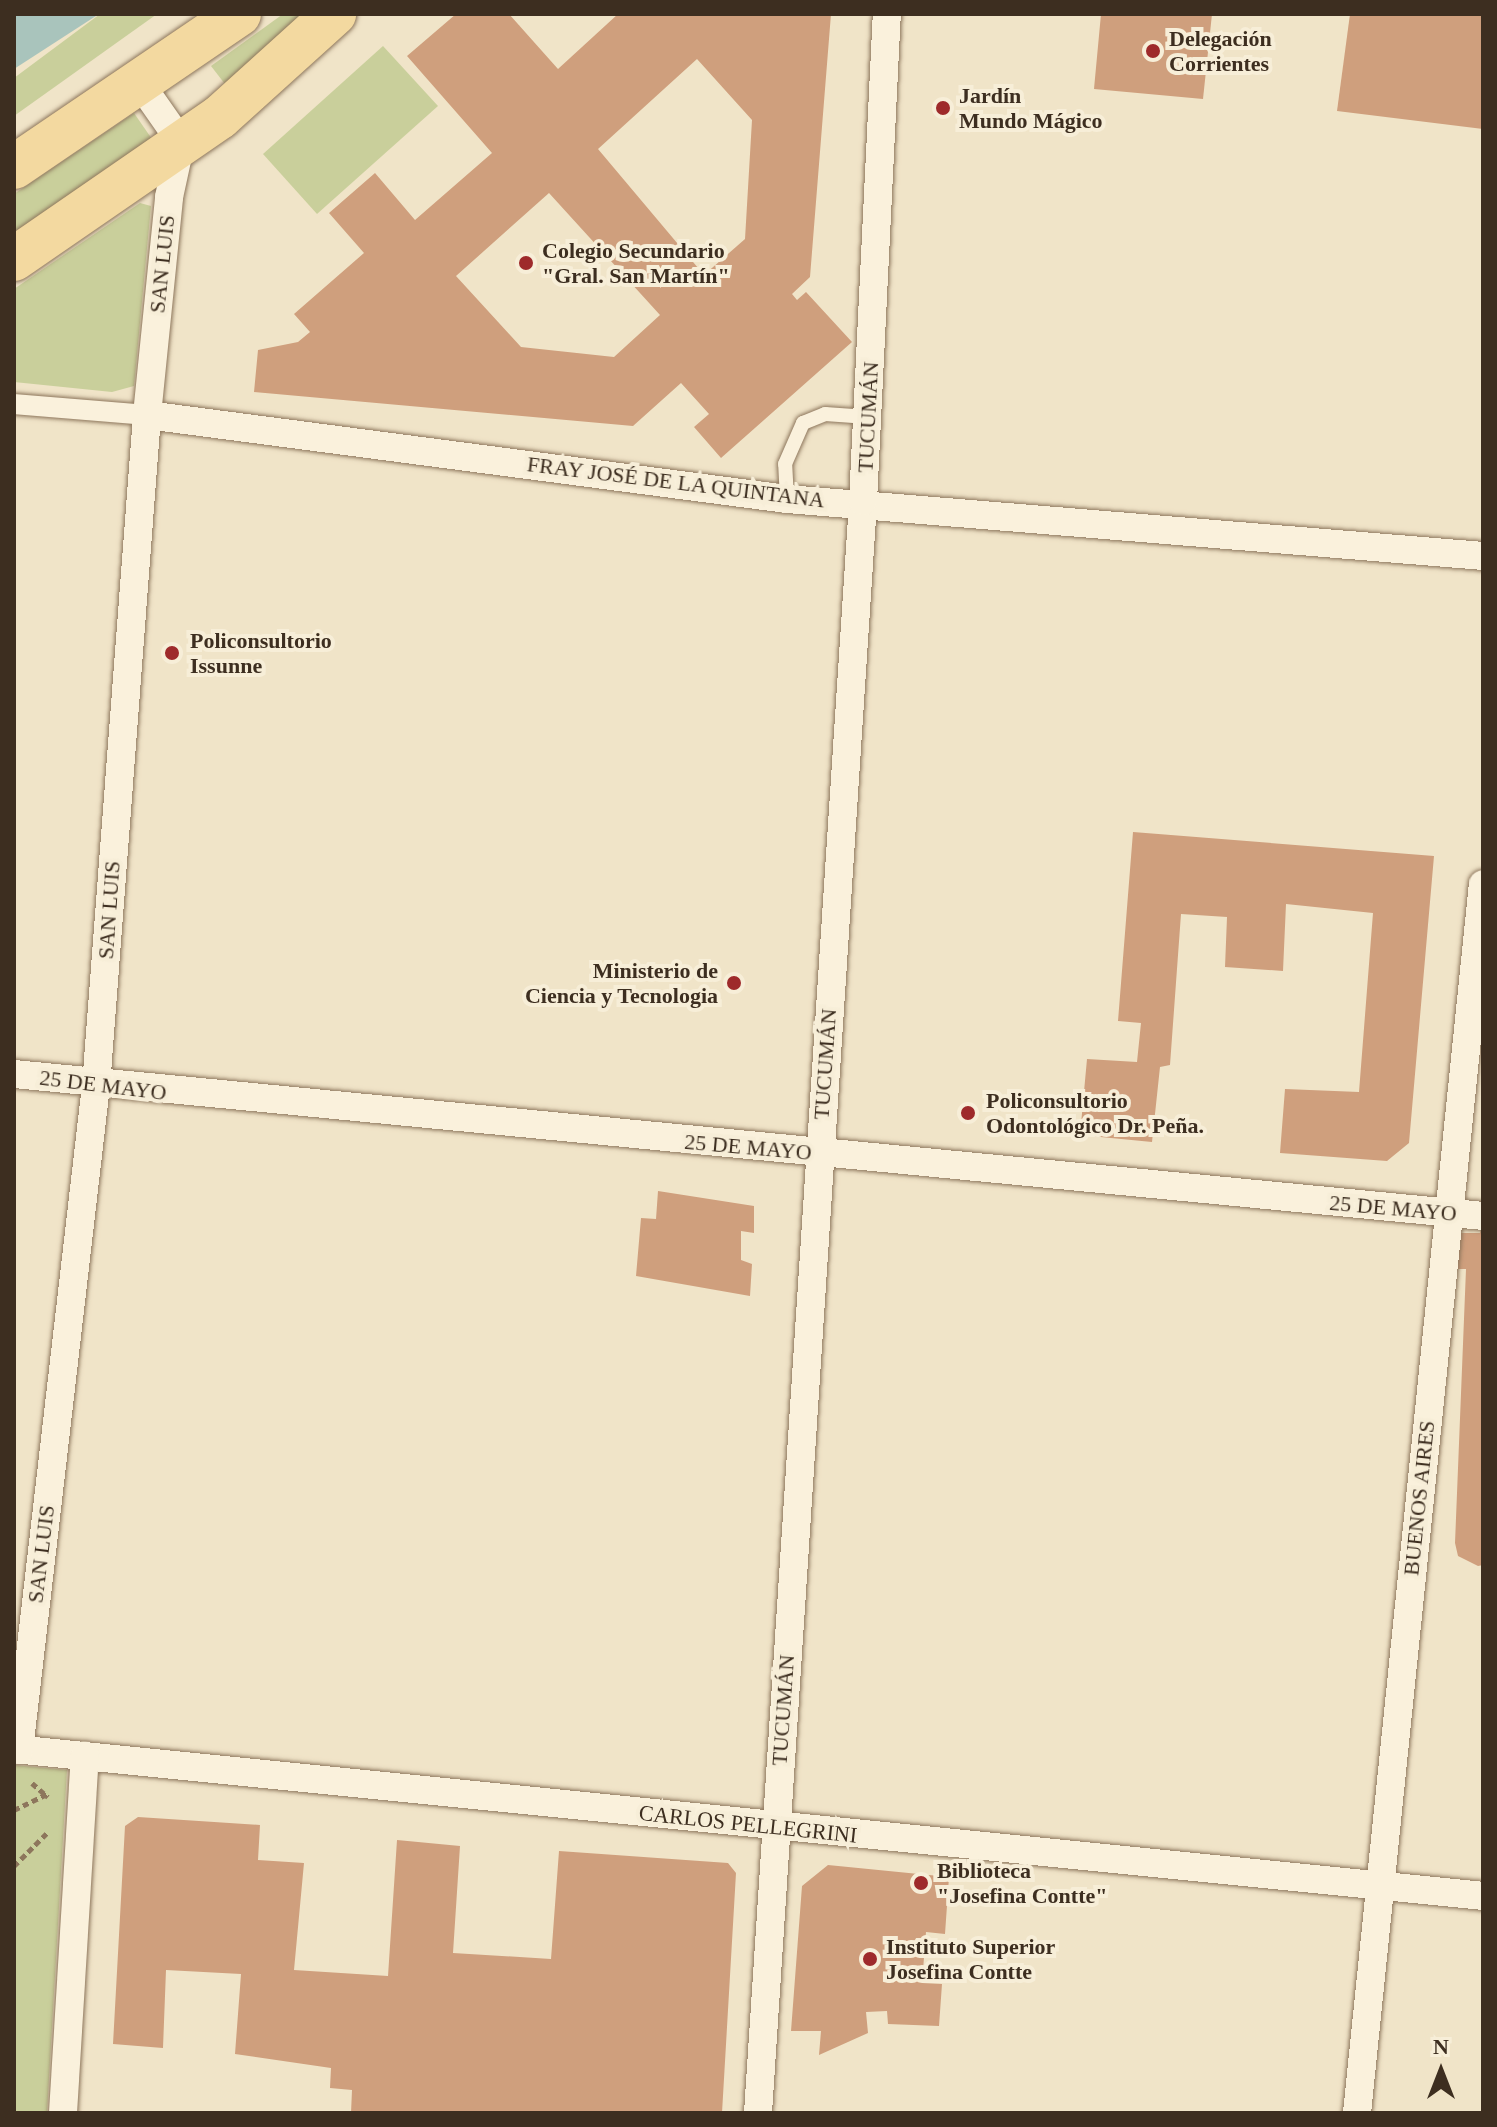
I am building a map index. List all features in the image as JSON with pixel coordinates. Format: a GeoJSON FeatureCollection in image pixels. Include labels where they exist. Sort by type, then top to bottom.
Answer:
{"type":"FeatureCollection","features":[{"type":"Feature","properties":{"kind":"main road"},"geometry":{"type":"LineString","coordinates":[[14,167],[239,14]]}},
{"type":"Feature","properties":{"kind":"main road"},"geometry":{"type":"LineString","coordinates":[[14,259],[220,117],[334,14]]}},
{"type":"Feature","properties":{"kind":"street","name":"TUCUMÁN"},"geometry":{"type":"LineString","coordinates":[[758,2113],[863,501],[887,14]]}},
{"type":"Feature","properties":{"kind":"street"},"geometry":{"type":"LineString","coordinates":[[139,82],[181,142]]}},
{"type":"Feature","properties":{"kind":"street","name":"SAN LUIS"},"geometry":{"type":"LineString","coordinates":[[16,1749],[96,1086],[147,415],[169,197],[181,142]]}},
{"type":"Feature","properties":{"kind":"street","name":"FRAY JOSÉ DE LA QUINTANA"},"geometry":{"type":"LineString","coordinates":[[14,404],[147,415],[787,499],[863,501],[1483,556]]}},
{"type":"Feature","properties":{"kind":"street","name":"BUENOS AIRES"},"geometry":{"type":"LineString","coordinates":[[1357,2113],[1483,884]]}},
{"type":"Feature","properties":{"kind":"street","name":"25 DE MAYO"},"geometry":{"type":"LineString","coordinates":[[14,1074],[96,1086],[1483,1216]]}},
{"type":"Feature","properties":{"kind":"street","name":"CARLOS PELLEGRINI"},"geometry":{"type":"LineString","coordinates":[[16,1749],[1483,1896]]}},
{"type":"Feature","properties":{"kind":"street"},"geometry":{"type":"LineString","coordinates":[[63,2113],[85,1756]]}},
{"type":"Feature","properties":{"kind":"lane"},"geometry":{"type":"LineString","coordinates":[[787,499],[785,464],[803,423],[825,414],[868,417]]}},
{"type":"Feature","properties":{"kind":"path"},"geometry":{"type":"LineString","coordinates":[[14,1866],[53,1828]]}},
{"type":"Feature","properties":{"kind":"green space"},"geometry":{"type":"Polygon","coordinates":[[[100,14],[157,14],[14,116],[14,78],[100,14]]]}},
{"type":"Feature","properties":{"kind":"green space"},"geometry":{"type":"Polygon","coordinates":[[[283,14],[313,14],[228,88],[211,66],[283,14]]]}},
{"type":"Feature","properties":{"kind":"green space"},"geometry":{"type":"Polygon","coordinates":[[[383,46],[438,106],[317,214],[263,154],[383,46]]]}},
{"type":"Feature","properties":{"kind":"green space"},"geometry":{"type":"Polygon","coordinates":[[[134,113],[154,142],[14,238],[14,194],[134,113]]]}},
{"type":"Feature","properties":{"kind":"green space"},"geometry":{"type":"Polygon","coordinates":[[[140,203],[151,206],[134,386],[112,392],[14,382],[14,289],[140,203]]]}},
{"type":"Feature","properties":{"kind":"green space"},"geometry":{"type":"Polygon","coordinates":[[[14,1765],[67,1770],[47,2113],[14,2113],[14,1765]]]}},
{"type":"Feature","properties":{"kind":"water"},"geometry":{"type":"Polygon","coordinates":[[[14,14],[99,14],[14,69],[14,14]]]}},
{"type":"Feature","properties":{"kind":"building"},"geometry":{"type":"Polygon","coordinates":[[[456,14],[509,14],[558,69],[618,14],[831,14],[810,277],[792,294],[797,300],[806,292],[852,342],[721,458],[694,427],[709,414],[681,383],[633,426],[254,392],[258,350],[298,342],[310,332],[294,314],[364,253],[329,213],[375,173],[415,220],[492,153],[407,56],[456,14]],[[697,59],[598,149],[704,275],[745,239],[752,120],[697,59]],[[549,193],[456,276],[521,347],[614,357],[660,315],[549,193]]]}},
{"type":"Feature","properties":{"kind":"building","name":"Delegación Corrientes"},"geometry":{"type":"Polygon","coordinates":[[[1101,14],[1212,14],[1203,99],[1094,89],[1101,14]]]}},
{"type":"Feature","properties":{"kind":"building"},"geometry":{"type":"Polygon","coordinates":[[[1350,14],[1483,15],[1483,129],[1337,111],[1350,14]]]}},
{"type":"Feature","properties":{"kind":"building"},"geometry":{"type":"Polygon","coordinates":[[[1133,832],[1434,856],[1409,1143],[1387,1161],[1280,1153],[1285,1089],[1359,1092],[1373,913],[1286,904],[1283,971],[1225,967],[1227,917],[1181,914],[1170,1065],[1160,1067],[1152,1142],[1080,1135],[1087,1059],[1137,1062],[1141,1023],[1118,1021],[1133,832]]]}},
{"type":"Feature","properties":{"kind":"building"},"geometry":{"type":"Polygon","coordinates":[[[658,1191],[754,1206],[754,1233],[741,1231],[741,1260],[752,1264],[750,1296],[636,1276],[641,1218],[656,1219],[658,1191]]]}},
{"type":"Feature","properties":{"kind":"building"},"geometry":{"type":"Polygon","coordinates":[[[1483,1221],[1483,1565],[1478,1566],[1458,1556],[1455,1543],[1466,1269],[1452,1269],[1454,1233],[1480,1233],[1483,1221]]]}},
{"type":"Feature","properties":{"kind":"building"},"geometry":{"type":"Polygon","coordinates":[[[138,1817],[260,1825],[258,1860],[304,1863],[294,1970],[388,1976],[397,1840],[460,1846],[453,1953],[551,1959],[559,1851],[728,1863],[736,1873],[722,2113],[351,2113],[352,2090],[330,2088],[331,2068],[235,2054],[241,1974],[166,1970],[163,2048],[113,2044],[125,1826],[138,1817]]]}},
{"type":"Feature","properties":{"kind":"building","name":"Instituto Superior Josefina Contte"},"geometry":{"type":"Polygon","coordinates":[[[828,1865],[949,1877],[945,1934],[926,1932],[922,1983],[942,1984],[939,2026],[888,2024],[887,2011],[866,2012],[868,2033],[819,2055],[821,2031],[791,2031],[802,1886],[828,1865]]]}},
{"type":"Feature","properties":{"kind":"place","name":"Delegación Corrientes"},"geometry":{"type":"Point","coordinates":[1153,51]}},
{"type":"Feature","properties":{"kind":"place","name":"Jardín Mundo Mágico"},"geometry":{"type":"Point","coordinates":[943,108]}},
{"type":"Feature","properties":{"kind":"place","name":"Colegio Secundario \"Gral. San Martín\""},"geometry":{"type":"Point","coordinates":[526,263]}},
{"type":"Feature","properties":{"kind":"place","name":"Policonsultorio Issunne"},"geometry":{"type":"Point","coordinates":[172,653]}},
{"type":"Feature","properties":{"kind":"place","name":"Ministerio de Ciencia y Tecnologia"},"geometry":{"type":"Point","coordinates":[734,983]}},
{"type":"Feature","properties":{"kind":"place","name":"Policonsultorio Odontológico Dr. Peña."},"geometry":{"type":"Point","coordinates":[968,1113]}},
{"type":"Feature","properties":{"kind":"place","name":"Biblioteca \"Josefina Contte\""},"geometry":{"type":"Point","coordinates":[921,1883]}},
{"type":"Feature","properties":{"kind":"place","name":"Instituto Superior Josefina Contte"},"geometry":{"type":"Point","coordinates":[870,1959]}}]}
